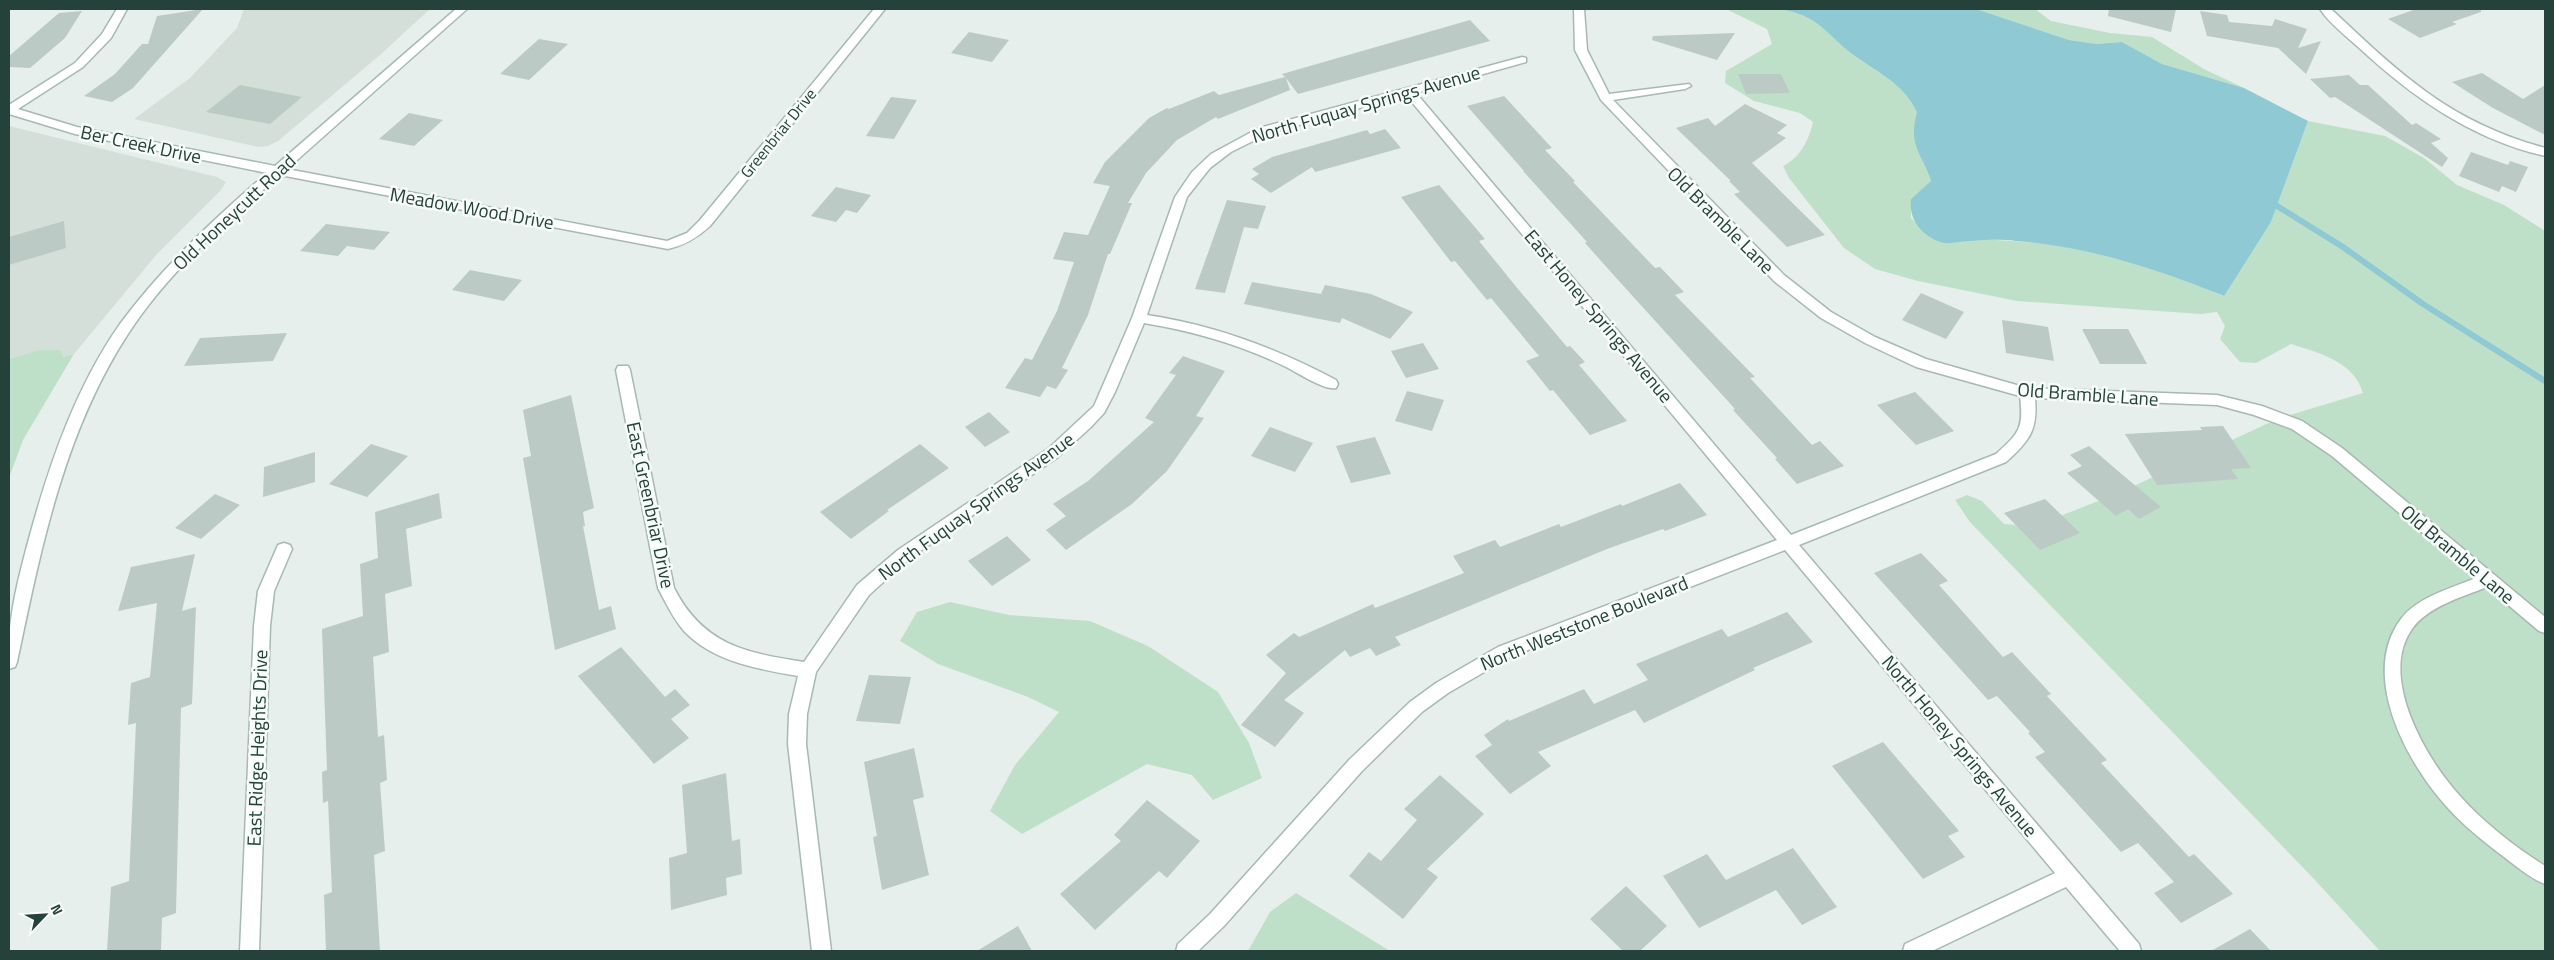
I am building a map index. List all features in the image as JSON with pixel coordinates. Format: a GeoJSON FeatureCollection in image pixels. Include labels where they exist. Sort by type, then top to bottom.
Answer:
{"type":"FeatureCollection","features":[{"type":"Feature","properties":{"kind":"street"},"geometry":{"type":"LineString","coordinates":[[9,110],[79,65],[107,36],[122,9]]}},
{"type":"Feature","properties":{"kind":"street","name":"Old Honeycutt Road"},"geometry":{"type":"LineString","coordinates":[[9,662],[47,497],[67,440],[105,360],[122,333],[170,273],[212,228],[462,9]]}},
{"type":"Feature","properties":{"kind":"street","name":"Greenbriar Drive"},"geometry":{"type":"LineString","coordinates":[[668,245],[692,236],[705,223],[880,9]]}},
{"type":"Feature","properties":{"kind":"street","name":"Old Bramble Lane"},"geometry":{"type":"LineString","coordinates":[[1578,9],[1581,50],[1606,98],[1646,143],[1779,278],[1826,315],[1870,340],[1921,363],[2026,393],[2217,400],[2276,416],[2297,425],[2338,452],[2545,626]]}},
{"type":"Feature","properties":{"kind":"street"},"geometry":{"type":"LineString","coordinates":[[2325,9],[2403,82],[2446,114],[2498,138],[2545,152]]}},
{"type":"Feature","properties":{"kind":"street","name":"North Fuquay Springs Avenue"},"geometry":{"type":"LineString","coordinates":[[822,951],[797,744],[798,714],[808,670],[848,608],[878,574],[1074,436],[1098,409],[1108,392],[1139,318],[1181,197],[1191,179],[1214,157],[1241,140],[1263,131],[1522,60]]}},
{"type":"Feature","properties":{"kind":"street"},"geometry":{"type":"LineString","coordinates":[[1606,98],[1685,86]]}},
{"type":"Feature","properties":{"kind":"street","name":"East Honey Springs Avenue"},"geometry":{"type":"LineString","coordinates":[[1409,92],[1788,541]]}},
{"type":"Feature","properties":{"kind":"street","name":"Ber Creek Drive"},"geometry":{"type":"LineString","coordinates":[[9,110],[75,130],[276,172]]}},
{"type":"Feature","properties":{"kind":"street","name":"Meadow Wood Drive"},"geometry":{"type":"LineString","coordinates":[[276,172],[668,245]]}},
{"type":"Feature","properties":{"kind":"street"},"geometry":{"type":"LineString","coordinates":[[1139,318],[1212,332],[1274,353],[1331,384]]}},
{"type":"Feature","properties":{"kind":"street","name":"East Greenbriar Drive"},"geometry":{"type":"LineString","coordinates":[[623,370],[666,588],[674,606],[696,632],[709,643],[731,655],[751,661],[808,670]]}},
{"type":"Feature","properties":{"kind":"street","name":"North Weststone Boulevard"},"geometry":{"type":"LineString","coordinates":[[1185,951],[1217,920],[1356,765],[1416,707],[1442,688],[1504,652],[2002,458],[2023,438],[2028,419],[2026,393]]}},
{"type":"Feature","properties":{"kind":"street","name":"North Honey Springs Avenue"},"geometry":{"type":"LineString","coordinates":[[1788,541],[2132,951]]}},
{"type":"Feature","properties":{"kind":"street","name":"East Ridge Heights Drive"},"geometry":{"type":"LineString","coordinates":[[249,951],[262,626],[266,592],[284,550]]}},
{"type":"Feature","properties":{"kind":"street"},"geometry":{"type":"LineString","coordinates":[[2488,580],[2423,609],[2407,623],[2398,639],[2393,654],[2392,677],[2397,701],[2408,730],[2425,763],[2446,794],[2495,841],[2545,875]]}},
{"type":"Feature","properties":{"kind":"street"},"geometry":{"type":"LineString","coordinates":[[1912,951],[2068,876]]}},
{"type":"Feature","properties":{"kind":"shaded area"},"geometry":{"type":"Polygon","coordinates":[[[244,9],[430,9],[380,55],[278,141],[268,146],[258,147],[134,119],[190,78],[237,28],[244,9]]]}},
{"type":"Feature","properties":{"kind":"shaded area"},"geometry":{"type":"Polygon","coordinates":[[[9,126],[217,177],[226,182],[221,190],[157,254],[74,354],[9,371],[9,126]]]}},
{"type":"Feature","properties":{"kind":"green space"},"geometry":{"type":"Polygon","coordinates":[[[1782,8],[1799,12],[1821,25],[1853,54],[1889,78],[1904,92],[1918,112],[1915,132],[1916,140],[1931,182],[1911,199],[1911,218],[1931,237],[2034,243],[2094,251],[2143,265],[2223,296],[2271,222],[2308,121],[2385,136],[2424,158],[2457,185],[2504,205],[2545,231],[2545,951],[2380,951],[2314,879],[1970,522],[1955,500],[1967,495],[1982,501],[2004,524],[2035,526],[2121,492],[2277,419],[2363,393],[2359,382],[2344,366],[2334,360],[2291,344],[2256,363],[2240,362],[2220,339],[2225,326],[2217,312],[2201,314],[2017,301],[1918,281],[1875,269],[1844,248],[1789,178],[1783,166],[1789,163],[1803,148],[1813,122],[1800,113],[1754,101],[1725,83],[1726,71],[1772,44],[1767,29],[1726,9],[1782,8]]]}},
{"type":"Feature","properties":{"kind":"green space"},"geometry":{"type":"Polygon","coordinates":[[[1976,9],[2035,9],[2051,21],[2110,33],[2152,37],[2204,69],[2244,88],[2162,64],[2122,42],[2096,44],[2069,40],[1976,9]]]}},
{"type":"Feature","properties":{"kind":"green space"},"geometry":{"type":"Polygon","coordinates":[[[40,350],[60,350],[63,357],[74,354],[23,440],[9,478],[9,359],[40,350]]]}},
{"type":"Feature","properties":{"kind":"green space"},"geometry":{"type":"Polygon","coordinates":[[[950,602],[1009,615],[1090,621],[1148,646],[1218,692],[1249,743],[1262,778],[1213,800],[1192,775],[1147,764],[1022,834],[990,811],[1015,765],[1059,712],[1028,697],[938,664],[900,641],[917,612],[950,602]]]}},
{"type":"Feature","properties":{"kind":"green space"},"geometry":{"type":"Polygon","coordinates":[[[1296,893],[1390,951],[1248,951],[1270,912],[1296,893]]]}},
{"type":"Feature","properties":{"kind":"water"},"geometry":{"type":"Polygon","coordinates":[[[1779,9],[1976,9],[2069,40],[2096,44],[2122,42],[2162,64],[2244,88],[2308,121],[2271,222],[2224,296],[2173,276],[2122,260],[2070,248],[2005,240],[1944,243],[1936,241],[1924,232],[1912,214],[1911,199],[1931,181],[1915,141],[1914,133],[1917,112],[1912,102],[1890,80],[1855,56],[1821,26],[1804,16],[1779,9]]]}},
{"type":"Feature","properties":{"kind":"building"},"geometry":{"type":"Polygon","coordinates":[[[203,9],[133,88],[112,102],[84,96],[115,74],[142,44],[148,44],[157,16],[203,9]]]}},
{"type":"Feature","properties":{"kind":"building"},"geometry":{"type":"Polygon","coordinates":[[[2109,9],[2176,9],[2171,32],[2108,16],[2109,9]]]}},
{"type":"Feature","properties":{"kind":"building"},"geometry":{"type":"Polygon","coordinates":[[[2416,9],[2481,9],[2481,12],[2452,22],[2457,24],[2420,38],[2388,19],[2416,9]]]}},
{"type":"Feature","properties":{"kind":"building"},"geometry":{"type":"Polygon","coordinates":[[[82,11],[65,38],[30,68],[9,67],[9,56],[59,13],[82,11]]]}},
{"type":"Feature","properties":{"kind":"building"},"geometry":{"type":"Polygon","coordinates":[[[2200,11],[2227,15],[2229,22],[2272,26],[2275,19],[2307,29],[2298,48],[2321,41],[2306,74],[2278,48],[2207,36],[2200,11]]]}},
{"type":"Feature","properties":{"kind":"building"},"geometry":{"type":"Polygon","coordinates":[[[1470,20],[1490,41],[1298,94],[1286,78],[1290,90],[1218,119],[1216,117],[1177,140],[1146,173],[1128,203],[1132,203],[1110,254],[1108,254],[1088,315],[1062,368],[1068,370],[1056,389],[1047,386],[1040,397],[1005,388],[1025,358],[1032,360],[1057,311],[1074,262],[1053,259],[1064,232],[1088,235],[1110,186],[1093,183],[1105,162],[1149,118],[1167,108],[1169,109],[1214,91],[1219,95],[1285,77],[1282,74],[1470,20]]]}},
{"type":"Feature","properties":{"kind":"building"},"geometry":{"type":"Polygon","coordinates":[[[969,32],[1009,40],[992,62],[951,53],[969,32]]]}},
{"type":"Feature","properties":{"kind":"building"},"geometry":{"type":"Polygon","coordinates":[[[1735,33],[1717,60],[1652,40],[1653,36],[1735,33]]]}},
{"type":"Feature","properties":{"kind":"building"},"geometry":{"type":"Polygon","coordinates":[[[539,39],[568,44],[529,80],[500,74],[539,39]]]}},
{"type":"Feature","properties":{"kind":"building"},"geometry":{"type":"Polygon","coordinates":[[[2482,73],[2523,99],[2545,85],[2545,135],[2493,108],[2452,82],[2482,73]]]}},
{"type":"Feature","properties":{"kind":"building"},"geometry":{"type":"Polygon","coordinates":[[[1738,74],[1781,74],[1790,93],[1746,94],[1738,74]]]}},
{"type":"Feature","properties":{"kind":"building"},"geometry":{"type":"Polygon","coordinates":[[[2349,75],[2360,85],[2368,85],[2412,125],[2416,123],[2441,139],[2431,143],[2448,158],[2442,167],[2335,97],[2330,98],[2310,79],[2349,75]]]}},
{"type":"Feature","properties":{"kind":"building"},"geometry":{"type":"Polygon","coordinates":[[[240,85],[302,97],[270,124],[206,112],[240,85]]]}},
{"type":"Feature","properties":{"kind":"building"},"geometry":{"type":"Polygon","coordinates":[[[1504,96],[1552,148],[1545,150],[1575,181],[1573,182],[1655,268],[1660,267],[1684,292],[1675,295],[1755,377],[1750,378],[1812,445],[1820,441],[1844,466],[1797,484],[1775,459],[1777,458],[1733,410],[1735,409],[1585,243],[1587,242],[1467,106],[1504,96]]]}},
{"type":"Feature","properties":{"kind":"building"},"geometry":{"type":"Polygon","coordinates":[[[891,97],[917,100],[894,139],[866,136],[891,97]]]}},
{"type":"Feature","properties":{"kind":"building"},"geometry":{"type":"Polygon","coordinates":[[[1745,104],[1787,125],[1777,133],[1786,138],[1752,163],[1825,235],[1787,247],[1734,194],[1740,192],[1729,181],[1731,181],[1676,128],[1708,118],[1715,126],[1745,104]]]}},
{"type":"Feature","properties":{"kind":"building"},"geometry":{"type":"Polygon","coordinates":[[[409,113],[443,120],[414,146],[379,139],[409,113]]]}},
{"type":"Feature","properties":{"kind":"building"},"geometry":{"type":"Polygon","coordinates":[[[1385,129],[1401,148],[1315,172],[1312,167],[1271,193],[1251,179],[1259,174],[1252,169],[1272,157],[1367,130],[1370,134],[1385,129]]]}},
{"type":"Feature","properties":{"kind":"building"},"geometry":{"type":"Polygon","coordinates":[[[2471,152],[2508,165],[2510,161],[2528,167],[2516,192],[2502,186],[2499,192],[2459,176],[2471,152]]]}},
{"type":"Feature","properties":{"kind":"building"},"geometry":{"type":"Polygon","coordinates":[[[1439,185],[1485,239],[1479,241],[1518,289],[1567,347],[1570,346],[1585,362],[1579,365],[1627,421],[1590,435],[1526,361],[1539,356],[1491,298],[1487,300],[1455,261],[1451,262],[1401,197],[1439,185]]]}},
{"type":"Feature","properties":{"kind":"building"},"geometry":{"type":"Polygon","coordinates":[[[836,187],[871,195],[857,213],[846,210],[836,222],[811,216],[836,187]]]}},
{"type":"Feature","properties":{"kind":"building"},"geometry":{"type":"Polygon","coordinates":[[[1227,200],[1266,206],[1258,229],[1244,227],[1225,293],[1195,289],[1227,200]]]}},
{"type":"Feature","properties":{"kind":"building"},"geometry":{"type":"Polygon","coordinates":[[[64,221],[66,248],[9,265],[9,237],[64,221]]]}},
{"type":"Feature","properties":{"kind":"building"},"geometry":{"type":"Polygon","coordinates":[[[326,224],[390,232],[374,250],[347,246],[338,256],[300,251],[326,224]]]}},
{"type":"Feature","properties":{"kind":"building"},"geometry":{"type":"Polygon","coordinates":[[[470,270],[522,280],[504,301],[452,290],[470,270]]]}},
{"type":"Feature","properties":{"kind":"building"},"geometry":{"type":"Polygon","coordinates":[[[1252,282],[1321,294],[1325,285],[1371,294],[1413,312],[1390,339],[1342,318],[1340,323],[1244,304],[1252,282]]]}},
{"type":"Feature","properties":{"kind":"building"},"geometry":{"type":"Polygon","coordinates":[[[1921,293],[1964,312],[1946,339],[1902,320],[1921,293]]]}},
{"type":"Feature","properties":{"kind":"building"},"geometry":{"type":"Polygon","coordinates":[[[2002,320],[2048,327],[2054,361],[2006,353],[2002,320]]]}},
{"type":"Feature","properties":{"kind":"building"},"geometry":{"type":"Polygon","coordinates":[[[2082,329],[2128,329],[2147,364],[2100,364],[2082,329]]]}},
{"type":"Feature","properties":{"kind":"building"},"geometry":{"type":"Polygon","coordinates":[[[287,333],[273,361],[184,366],[200,338],[287,333]]]}},
{"type":"Feature","properties":{"kind":"building"},"geometry":{"type":"Polygon","coordinates":[[[1423,343],[1439,369],[1406,378],[1391,351],[1423,343]]]}},
{"type":"Feature","properties":{"kind":"building"},"geometry":{"type":"Polygon","coordinates":[[[1183,356],[1225,371],[1196,416],[1204,418],[1167,471],[1132,504],[1066,550],[1046,530],[1066,516],[1053,504],[1088,481],[1154,422],[1145,418],[1176,375],[1169,373],[1183,356]]]}},
{"type":"Feature","properties":{"kind":"building"},"geometry":{"type":"Polygon","coordinates":[[[1407,391],[1444,400],[1432,431],[1395,421],[1407,391]]]}},
{"type":"Feature","properties":{"kind":"building"},"geometry":{"type":"Polygon","coordinates":[[[1915,392],[1954,431],[1916,445],[1877,405],[1915,392]]]}},
{"type":"Feature","properties":{"kind":"building"},"geometry":{"type":"Polygon","coordinates":[[[571,395],[594,508],[583,512],[585,526],[583,526],[599,610],[611,606],[616,629],[555,650],[523,458],[531,456],[523,410],[571,395]]]}},
{"type":"Feature","properties":{"kind":"building"},"geometry":{"type":"Polygon","coordinates":[[[989,412],[1010,432],[985,447],[965,427],[989,412]]]}},
{"type":"Feature","properties":{"kind":"building"},"geometry":{"type":"Polygon","coordinates":[[[2223,426],[2251,468],[2231,469],[2238,479],[2157,485],[2125,434],[2202,430],[2200,427],[2223,426]]]}},
{"type":"Feature","properties":{"kind":"building"},"geometry":{"type":"Polygon","coordinates":[[[1270,427],[1313,443],[1295,472],[1251,456],[1270,427]]]}},
{"type":"Feature","properties":{"kind":"building"},"geometry":{"type":"Polygon","coordinates":[[[1375,437],[1391,474],[1351,483],[1336,446],[1375,437]]]}},
{"type":"Feature","properties":{"kind":"building"},"geometry":{"type":"Polygon","coordinates":[[[371,444],[408,456],[367,497],[329,484],[371,444]]]}},
{"type":"Feature","properties":{"kind":"building"},"geometry":{"type":"Polygon","coordinates":[[[920,444],[949,468],[887,510],[889,511],[851,539],[820,512],[920,444]]]}},
{"type":"Feature","properties":{"kind":"building"},"geometry":{"type":"Polygon","coordinates":[[[2089,446],[2161,507],[2139,519],[2128,509],[2116,516],[2067,473],[2082,466],[2070,455],[2089,446]]]}},
{"type":"Feature","properties":{"kind":"building"},"geometry":{"type":"Polygon","coordinates":[[[315,452],[315,482],[263,497],[264,467],[315,452]]]}},
{"type":"Feature","properties":{"kind":"building"},"geometry":{"type":"Polygon","coordinates":[[[1680,483],[1707,515],[1665,531],[1663,529],[1607,549],[1395,637],[1401,645],[1376,656],[1370,648],[1350,657],[1345,650],[1284,700],[1304,713],[1275,747],[1241,725],[1286,673],[1266,655],[1294,633],[1299,637],[1373,604],[1375,608],[1464,573],[1453,556],[1495,540],[1500,547],[1559,524],[1561,527],[1621,504],[1622,506],[1680,483]]]}},
{"type":"Feature","properties":{"kind":"building"},"geometry":{"type":"Polygon","coordinates":[[[439,493],[442,518],[406,529],[412,586],[385,594],[389,652],[373,657],[378,737],[384,735],[387,780],[380,783],[385,851],[374,855],[380,951],[326,951],[324,895],[332,892],[328,801],[323,803],[322,772],[327,770],[322,629],[363,616],[360,564],[378,558],[375,512],[439,493]]]}},
{"type":"Feature","properties":{"kind":"building"},"geometry":{"type":"Polygon","coordinates":[[[215,494],[240,505],[201,539],[175,528],[215,494]]]}},
{"type":"Feature","properties":{"kind":"building"},"geometry":{"type":"Polygon","coordinates":[[[2045,499],[2080,533],[2040,550],[2004,513],[2045,499]]]}},
{"type":"Feature","properties":{"kind":"building"},"geometry":{"type":"Polygon","coordinates":[[[1007,536],[1031,560],[992,586],[968,561],[1007,536]]]}},
{"type":"Feature","properties":{"kind":"building"},"geometry":{"type":"Polygon","coordinates":[[[1921,553],[1948,581],[1939,585],[2003,657],[2012,652],[2051,694],[2047,696],[2107,760],[2101,763],[2189,857],[2194,854],[2233,894],[2181,923],[2154,893],[2174,882],[2138,843],[2121,852],[2035,757],[2045,752],[2028,733],[2030,732],[1997,696],[1988,700],[1874,573],[1921,553]]]}},
{"type":"Feature","properties":{"kind":"building"},"geometry":{"type":"Polygon","coordinates":[[[195,554],[182,611],[196,607],[192,704],[181,708],[176,913],[162,918],[161,951],[107,951],[111,887],[129,881],[136,723],[128,725],[131,683],[150,677],[157,603],[118,611],[131,567],[195,554]]]}},
{"type":"Feature","properties":{"kind":"building"},"geometry":{"type":"Polygon","coordinates":[[[1787,612],[1813,642],[1753,668],[1755,670],[1644,723],[1635,710],[1538,752],[1551,766],[1510,794],[1475,756],[1492,745],[1484,735],[1508,719],[1509,721],[1584,689],[1594,704],[1648,680],[1636,664],[1722,629],[1728,637],[1787,612]]]}},
{"type":"Feature","properties":{"kind":"building"},"geometry":{"type":"Polygon","coordinates":[[[621,647],[665,697],[675,689],[690,705],[671,719],[689,738],[654,764],[578,676],[621,647]]]}},
{"type":"Feature","properties":{"kind":"building"},"geometry":{"type":"Polygon","coordinates":[[[869,675],[911,677],[900,724],[856,721],[869,675]]]}},
{"type":"Feature","properties":{"kind":"building"},"geometry":{"type":"Polygon","coordinates":[[[1883,742],[1959,831],[1948,836],[1965,857],[1923,879],[1832,766],[1883,742]]]}},
{"type":"Feature","properties":{"kind":"building"},"geometry":{"type":"Polygon","coordinates":[[[914,748],[924,797],[913,800],[929,875],[882,890],[873,837],[877,836],[864,762],[914,748]]]}},
{"type":"Feature","properties":{"kind":"building"},"geometry":{"type":"Polygon","coordinates":[[[726,773],[732,841],[740,839],[742,874],[726,878],[727,895],[671,910],[669,858],[687,853],[682,785],[726,773]]]}},
{"type":"Feature","properties":{"kind":"building"},"geometry":{"type":"Polygon","coordinates":[[[1440,775],[1484,814],[1427,869],[1438,877],[1403,919],[1349,876],[1369,852],[1381,861],[1417,820],[1404,809],[1440,775]]]}},
{"type":"Feature","properties":{"kind":"building"},"geometry":{"type":"Polygon","coordinates":[[[1147,800],[1200,841],[1167,878],[1159,871],[1095,930],[1060,894],[1121,841],[1114,835],[1147,800]]]}},
{"type":"Feature","properties":{"kind":"building"},"geometry":{"type":"Polygon","coordinates":[[[1793,848],[1837,907],[1802,925],[1776,890],[1699,928],[1663,876],[1707,854],[1726,880],[1793,848]]]}},
{"type":"Feature","properties":{"kind":"building"},"geometry":{"type":"Polygon","coordinates":[[[1626,886],[1667,926],[1640,951],[1623,951],[1590,919],[1626,886]]]}},
{"type":"Feature","properties":{"kind":"building"},"geometry":{"type":"Polygon","coordinates":[[[1018,926],[1032,951],[977,951],[1018,926]]]}},
{"type":"Feature","properties":{"kind":"building"},"geometry":{"type":"Polygon","coordinates":[[[2250,929],[2271,951],[2211,951],[2250,929]]]}},
{"type":"Feature","properties":{"kind":"waterway"},"geometry":{"type":"LineString","coordinates":[[2269,201],[2343,247],[2423,304],[2545,381]]}}]}
